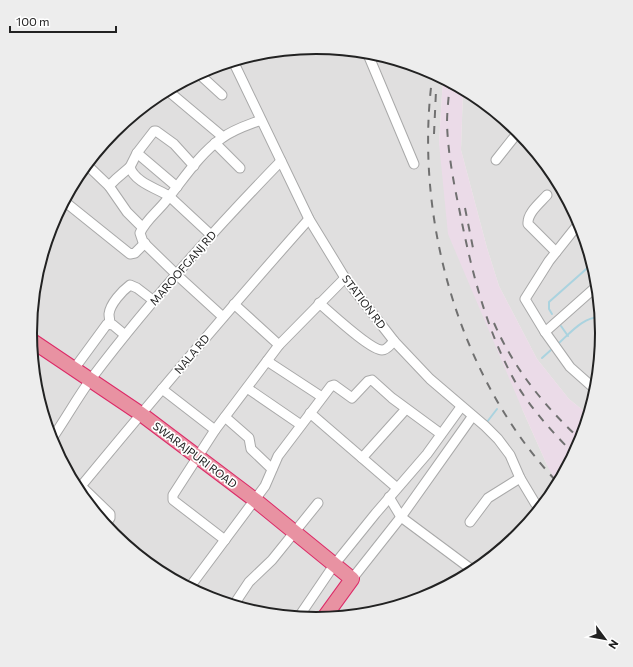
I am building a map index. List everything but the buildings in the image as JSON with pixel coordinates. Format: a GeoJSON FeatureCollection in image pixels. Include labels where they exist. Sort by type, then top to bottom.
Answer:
{"type":"FeatureCollection","features":[{"type":"Feature","properties":{"kind":"highway","name":"SWARAJPURI ROAD"},"geometry":{"type":"LineString","coordinates":[[38,344],[141,414],[254,500],[352,579]]}},
{"type":"Feature","properties":{"kind":"highway"},"geometry":{"type":"LineString","coordinates":[[328,612],[352,579]]}},
{"type":"Feature","properties":{"kind":"street"},"geometry":{"type":"LineString","coordinates":[[370,59],[414,164]]}},
{"type":"Feature","properties":{"kind":"street","name":"STATION RD"},"geometry":{"type":"LineString","coordinates":[[236,66],[310,219],[345,278],[394,341],[430,379],[472,417],[485,426],[502,444],[510,455],[520,478],[537,505]]}},
{"type":"Feature","properties":{"kind":"street"},"geometry":{"type":"LineString","coordinates":[[203,78],[222,96]]}},
{"type":"Feature","properties":{"kind":"street"},"geometry":{"type":"LineString","coordinates":[[172,94],[223,137]]}},
{"type":"Feature","properties":{"kind":"street"},"geometry":{"type":"LineString","coordinates":[[223,317],[144,243],[140,233],[142,227],[215,143],[234,130],[261,120]]}},
{"type":"Feature","properties":{"kind":"street"},"geometry":{"type":"LineString","coordinates":[[109,186],[130,167],[137,153],[151,132],[156,131],[174,144],[194,166]]}},
{"type":"Feature","properties":{"kind":"street"},"geometry":{"type":"LineString","coordinates":[[496,160],[514,136]]}},
{"type":"Feature","properties":{"kind":"street"},"geometry":{"type":"LineString","coordinates":[[215,143],[240,168]]}},
{"type":"Feature","properties":{"kind":"street"},"geometry":{"type":"LineString","coordinates":[[137,153],[176,187]]}},
{"type":"Feature","properties":{"kind":"street","name":"MAROOFGANJ RD"},"geometry":{"type":"LineString","coordinates":[[56,433],[90,381],[125,335],[211,235],[281,161]]}},
{"type":"Feature","properties":{"kind":"street"},"geometry":{"type":"LineString","coordinates":[[130,167],[133,173],[150,187],[170,196],[211,235]]}},
{"type":"Feature","properties":{"kind":"street"},"geometry":{"type":"LineString","coordinates":[[91,168],[109,186],[127,212],[142,227]]}},
{"type":"Feature","properties":{"kind":"street"},"geometry":{"type":"LineString","coordinates":[[546,195],[529,215],[528,224],[556,252]]}},
{"type":"Feature","properties":{"kind":"street"},"geometry":{"type":"LineString","coordinates":[[69,205],[130,254],[135,253],[144,243]]}},
{"type":"Feature","properties":{"kind":"street","name":"NALA RD"},"geometry":{"type":"LineString","coordinates":[[82,485],[234,304],[310,219]]}},
{"type":"Feature","properties":{"kind":"street"},"geometry":{"type":"LineString","coordinates":[[575,228],[549,261],[525,299],[545,332],[570,367],[591,386]]}},
{"type":"Feature","properties":{"kind":"street"},"geometry":{"type":"LineString","coordinates":[[225,540],[176,502],[172,497],[215,430],[279,345],[345,278]]}},
{"type":"Feature","properties":{"kind":"street"},"geometry":{"type":"LineString","coordinates":[[125,335],[110,324],[109,313],[126,288],[130,285],[138,288],[154,301]]}},
{"type":"Feature","properties":{"kind":"street"},"geometry":{"type":"LineString","coordinates":[[545,332],[593,290]]}},
{"type":"Feature","properties":{"kind":"street"},"geometry":{"type":"LineString","coordinates":[[320,303],[355,334],[378,349],[383,350],[394,341]]}},
{"type":"Feature","properties":{"kind":"street"},"geometry":{"type":"LineString","coordinates":[[234,304],[279,345]]}},
{"type":"Feature","properties":{"kind":"street"},"geometry":{"type":"LineString","coordinates":[[74,369],[105,326],[110,324]]}},
{"type":"Feature","properties":{"kind":"street"},"geometry":{"type":"LineString","coordinates":[[267,361],[322,397]]}},
{"type":"Feature","properties":{"kind":"street"},"geometry":{"type":"LineString","coordinates":[[192,584],[265,486],[278,456],[332,385],[352,398],[369,380],[374,382],[406,409],[441,434]]}},
{"type":"Feature","properties":{"kind":"street"},"geometry":{"type":"LineString","coordinates":[[247,388],[301,425]]}},
{"type":"Feature","properties":{"kind":"street"},"geometry":{"type":"LineString","coordinates":[[162,389],[215,430]]}},
{"type":"Feature","properties":{"kind":"street"},"geometry":{"type":"LineString","coordinates":[[302,612],[334,565],[389,497],[416,469],[461,407]]}},
{"type":"Feature","properties":{"kind":"street"},"geometry":{"type":"LineString","coordinates":[[362,458],[406,409]]}},
{"type":"Feature","properties":{"kind":"street"},"geometry":{"type":"LineString","coordinates":[[310,413],[397,488]]}},
{"type":"Feature","properties":{"kind":"street"},"geometry":{"type":"LineString","coordinates":[[225,417],[249,438],[251,449],[272,469]]}},
{"type":"Feature","properties":{"kind":"street"},"geometry":{"type":"LineString","coordinates":[[352,579],[401,517],[472,417]]}},
{"type":"Feature","properties":{"kind":"street"},"geometry":{"type":"LineString","coordinates":[[470,522],[488,498],[520,478]]}},
{"type":"Feature","properties":{"kind":"street"},"geometry":{"type":"LineString","coordinates":[[90,497],[110,514],[108,520]]}},
{"type":"Feature","properties":{"kind":"street"},"geometry":{"type":"LineString","coordinates":[[389,497],[401,517],[469,568]]}},
{"type":"Feature","properties":{"kind":"street"},"geometry":{"type":"LineString","coordinates":[[236,601],[249,582],[272,560],[318,504]]}},
{"type":"Feature","properties":{"kind":"shaded area"},"geometry":{"type":"Polygon","coordinates":[[[316,54],[353,56],[371,59],[406,69],[443,84],[439,143],[523,411],[547,465],[558,475],[527,518],[501,544],[456,576],[423,592],[406,598],[371,608],[353,611],[316,613],[280,611],[262,608],[227,598],[210,592],[177,576],[132,544],[106,518],[84,489],[74,473],[58,440],[42,388],[39,370],[37,334],[39,297],[42,279],[52,244],[58,227],[74,194],[106,149],[132,123],[177,91],[210,75],[227,69],[262,59],[280,56],[316,54]]]}},
{"type":"Feature","properties":{"kind":"shaded area"},"geometry":{"type":"Polygon","coordinates":[[[443,84],[463,95],[461,150],[487,248],[499,286],[537,359],[569,399],[584,411],[575,440],[555,480],[523,411],[448,234],[439,143],[443,84]]]}},
{"type":"Feature","properties":{"kind":"shaded area"},"geometry":{"type":"Polygon","coordinates":[[[463,95],[501,123],[527,149],[549,178],[567,210],[581,244],[591,279],[594,297],[596,334],[594,370],[584,411],[569,399],[537,359],[499,286],[487,248],[461,150],[463,95]]]}},
{"type":"Feature","properties":{"kind":"waterway"},"geometry":{"type":"LineString","coordinates":[[552,314],[549,309],[549,302],[588,268]]}},
{"type":"Feature","properties":{"kind":"waterway"},"geometry":{"type":"LineString","coordinates":[[559,343],[578,326],[590,319],[595,318]]}},
{"type":"Feature","properties":{"kind":"waterway"},"geometry":{"type":"LineString","coordinates":[[561,326],[568,336]]}},
{"type":"Feature","properties":{"kind":"waterway"},"geometry":{"type":"LineString","coordinates":[[542,358],[552,349]]}},
{"type":"Feature","properties":{"kind":"waterway"},"geometry":{"type":"LineString","coordinates":[[487,422],[497,409]]}},
{"type":"Feature","properties":{"kind":"railway"},"geometry":{"type":"LineString","coordinates":[[432,79],[428,126],[430,182],[437,238],[451,293],[470,346],[494,396],[524,442],[555,479]]}},
{"type":"Feature","properties":{"kind":"railway"},"geometry":{"type":"LineString","coordinates":[[450,88],[447,124],[451,166],[474,277],[488,321],[506,364],[523,395],[544,422],[570,450]]}},
{"type":"Feature","properties":{"kind":"railway"},"geometry":{"type":"LineString","coordinates":[[434,134],[436,91]]}},
{"type":"Feature","properties":{"kind":"railway"},"geometry":{"type":"LineString","coordinates":[[465,208],[473,248]]}},
{"type":"Feature","properties":{"kind":"railway"},"geometry":{"type":"LineString","coordinates":[[494,323],[521,372],[555,415],[576,436]]}}]}
